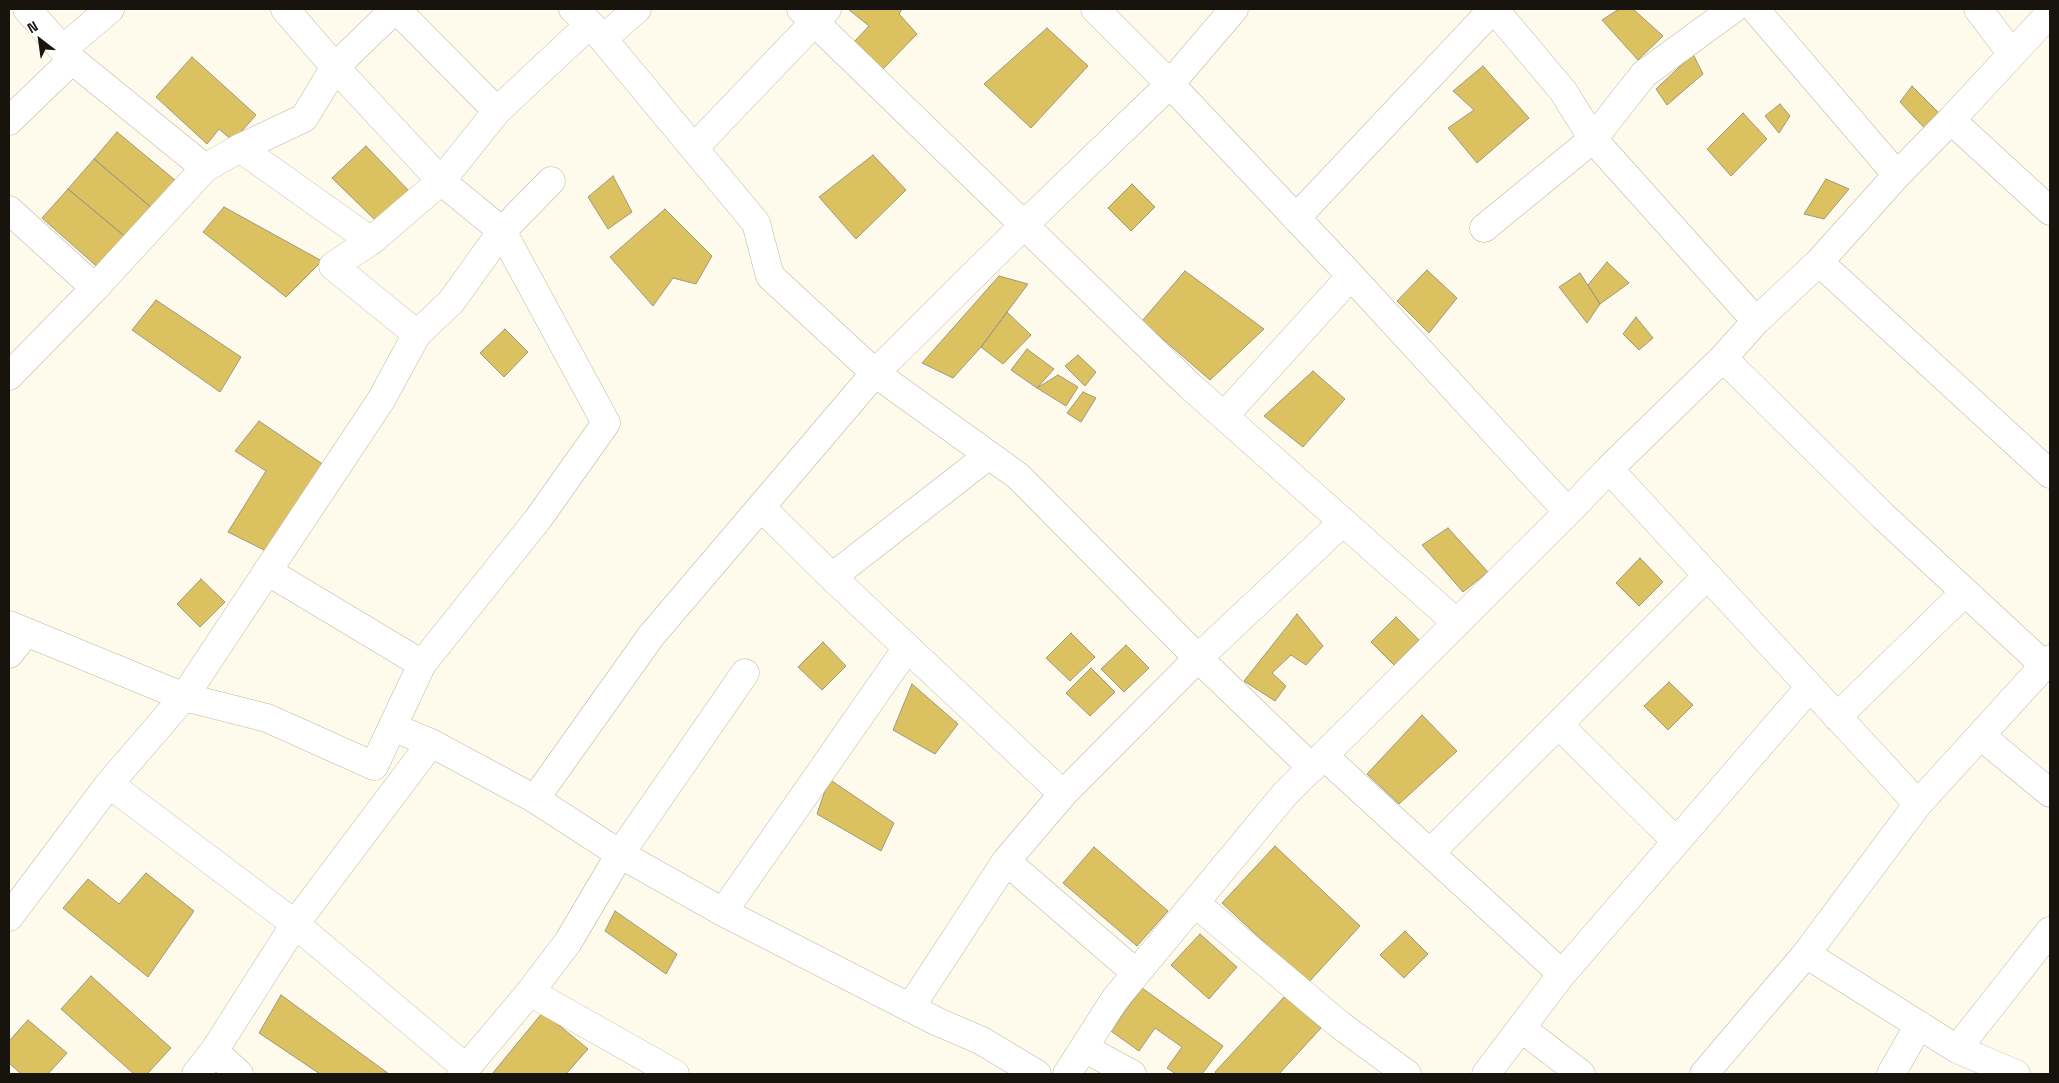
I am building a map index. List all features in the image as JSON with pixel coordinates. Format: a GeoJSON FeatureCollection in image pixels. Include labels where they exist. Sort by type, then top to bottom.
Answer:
{"type":"FeatureCollection","features":[{"type":"Feature","properties":{"kind":"street"},"geometry":{"type":"LineString","coordinates":[[27,9],[67,55],[205,168]]}},
{"type":"Feature","properties":{"kind":"street"},"geometry":{"type":"LineString","coordinates":[[9,121],[110,9]]}},
{"type":"Feature","properties":{"kind":"street"},"geometry":{"type":"LineString","coordinates":[[9,654],[18,629],[184,697],[267,718],[374,766],[422,664],[538,519],[606,423],[502,231],[441,181],[334,67],[285,9]]}},
{"type":"Feature","properties":{"kind":"street"},"geometry":{"type":"LineString","coordinates":[[9,376],[95,288],[205,168],[240,148],[304,118],[334,67],[396,9],[497,111]]}},
{"type":"Feature","properties":{"kind":"street"},"geometry":{"type":"LineString","coordinates":[[417,334],[333,266],[371,241],[441,181],[497,111],[589,24],[637,9]]}},
{"type":"Feature","properties":{"kind":"street"},"geometry":{"type":"LineString","coordinates":[[1095,9],[1170,84],[1351,276],[1568,512]]}},
{"type":"Feature","properties":{"kind":"street"},"geometry":{"type":"LineString","coordinates":[[535,799],[651,636],[762,508],[875,373],[1170,84],[1234,9]]}},
{"type":"Feature","properties":{"kind":"street"},"geometry":{"type":"LineString","coordinates":[[1296,218],[1493,9],[1563,91],[1594,139],[1756,321]]}},
{"type":"Feature","properties":{"kind":"street"},"geometry":{"type":"LineString","coordinates":[[1484,228],[1594,139],[1644,74],[1733,9]]}},
{"type":"Feature","properties":{"kind":"street"},"geometry":{"type":"LineString","coordinates":[[1755,9],[1897,175]]}},
{"type":"Feature","properties":{"kind":"street"},"geometry":{"type":"LineString","coordinates":[[1978,9],[2012,54]]}},
{"type":"Feature","properties":{"kind":"street"},"geometry":{"type":"LineString","coordinates":[[694,148],[814,13],[1024,225],[1190,386],[1457,623]]}},
{"type":"Feature","properties":{"kind":"street"},"geometry":{"type":"LineString","coordinates":[[1067,1074],[1115,999],[1285,794],[1609,469],[1723,358],[1756,321],[1819,262],[1897,175],[2050,13]]}},
{"type":"Feature","properties":{"kind":"street"},"geometry":{"type":"LineString","coordinates":[[589,24],[756,224],[770,276],[875,373],[1018,476],[1198,658],[1318,762],[1430,853],[1562,974]]}},
{"type":"Feature","properties":{"kind":"street"},"geometry":{"type":"LineString","coordinates":[[1951,120],[2050,211]]}},
{"type":"Feature","properties":{"kind":"street"},"geometry":{"type":"LineString","coordinates":[[240,148],[371,241]]}},
{"type":"Feature","properties":{"kind":"street"},"geometry":{"type":"LineString","coordinates":[[9,917],[109,784],[184,697],[381,400],[417,334],[451,302],[502,231],[551,181]]}},
{"type":"Feature","properties":{"kind":"street"},"geometry":{"type":"LineString","coordinates":[[9,210],[95,288]]}},
{"type":"Feature","properties":{"kind":"street"},"geometry":{"type":"LineString","coordinates":[[1819,262],[2050,474]]}},
{"type":"Feature","properties":{"kind":"street"},"geometry":{"type":"LineString","coordinates":[[1224,416],[1351,276]]}},
{"type":"Feature","properties":{"kind":"street"},"geometry":{"type":"LineString","coordinates":[[1704,1074],[1806,954],[1918,804],[2048,662],[1965,592],[1883,516],[1723,358]]}},
{"type":"Feature","properties":{"kind":"street"},"geometry":{"type":"LineString","coordinates":[[832,577],[988,455]]}},
{"type":"Feature","properties":{"kind":"street"},"geometry":{"type":"LineString","coordinates":[[1609,469],[1918,804]]}},
{"type":"Feature","properties":{"kind":"street"},"geometry":{"type":"LineString","coordinates":[[762,508],[832,577],[1063,794]]}},
{"type":"Feature","properties":{"kind":"street"},"geometry":{"type":"LineString","coordinates":[[910,1008],[1006,861],[1063,794],[1198,658],[1343,522]]}},
{"type":"Feature","properties":{"kind":"street"},"geometry":{"type":"LineString","coordinates":[[267,571],[422,664]]}},
{"type":"Feature","properties":{"kind":"street"},"geometry":{"type":"LineString","coordinates":[[1430,853],[1707,576]]}},
{"type":"Feature","properties":{"kind":"street"},"geometry":{"type":"LineString","coordinates":[[1837,717],[1965,592]]}},
{"type":"Feature","properties":{"kind":"street"},"geometry":{"type":"LineString","coordinates":[[724,912],[907,648]]}},
{"type":"Feature","properties":{"kind":"street"},"geometry":{"type":"LineString","coordinates":[[109,784],[295,924],[463,1071],[530,992],[568,942],[620,854],[745,673]]}},
{"type":"Feature","properties":{"kind":"street"},"geometry":{"type":"LineString","coordinates":[[1486,1074],[1562,974],[1810,687]]}},
{"type":"Feature","properties":{"kind":"street"},"geometry":{"type":"LineString","coordinates":[[1559,725],[1676,841]]}},
{"type":"Feature","properties":{"kind":"street"},"geometry":{"type":"LineString","coordinates":[[392,727],[431,743],[535,799],[620,854],[724,912],[910,1008],[982,1041],[1037,1074]]}},
{"type":"Feature","properties":{"kind":"street"},"geometry":{"type":"LineString","coordinates":[[1980,736],[2050,793]]}},
{"type":"Feature","properties":{"kind":"street"},"geometry":{"type":"LineString","coordinates":[[196,1074],[214,1051],[295,924],[431,743]]}},
{"type":"Feature","properties":{"kind":"street"},"geometry":{"type":"LineString","coordinates":[[1006,861],[1136,973]]}},
{"type":"Feature","properties":{"kind":"street"},"geometry":{"type":"LineString","coordinates":[[1195,903],[1340,1025],[1407,1074]]}},
{"type":"Feature","properties":{"kind":"street"},"geometry":{"type":"LineString","coordinates":[[1957,1049],[2050,931]]}},
{"type":"Feature","properties":{"kind":"street"},"geometry":{"type":"LineString","coordinates":[[1806,954],[1957,1049],[2016,1074]]}},
{"type":"Feature","properties":{"kind":"street"},"geometry":{"type":"LineString","coordinates":[[530,992],[675,1074]]}},
{"type":"Feature","properties":{"kind":"street"},"geometry":{"type":"LineString","coordinates":[[1891,1074],[1919,1025]]}},
{"type":"Feature","properties":{"kind":"street"},"geometry":{"type":"LineString","coordinates":[[1521,1028],[1580,1074]]}},
{"type":"Feature","properties":{"kind":"street"},"geometry":{"type":"LineString","coordinates":[[1084,1048],[1132,1074]]}},
{"type":"Feature","properties":{"kind":"street"},"geometry":{"type":"LineString","coordinates":[[214,1051],[239,1074]]}},
{"type":"Feature","properties":{"kind":"building"},"geometry":{"type":"Polygon","coordinates":[[[848,9],[902,9],[899,14],[917,34],[882,70],[852,44],[869,26],[848,9]]]}},
{"type":"Feature","properties":{"kind":"building"},"geometry":{"type":"Polygon","coordinates":[[[1619,9],[1633,9],[1663,36],[1638,60],[1602,20],[1619,9]]]}},
{"type":"Feature","properties":{"kind":"building"},"geometry":{"type":"Polygon","coordinates":[[[1047,28],[1088,66],[1031,128],[984,84],[1047,28]]]}},
{"type":"Feature","properties":{"kind":"building"},"geometry":{"type":"Polygon","coordinates":[[[1693,54],[1703,74],[1667,105],[1656,89],[1693,54]]]}},
{"type":"Feature","properties":{"kind":"building"},"geometry":{"type":"Polygon","coordinates":[[[192,57],[256,115],[233,141],[219,129],[207,144],[156,97],[192,57]]]}},
{"type":"Feature","properties":{"kind":"building"},"geometry":{"type":"Polygon","coordinates":[[[1483,66],[1529,118],[1477,163],[1448,128],[1474,110],[1453,91],[1483,66]]]}},
{"type":"Feature","properties":{"kind":"building"},"geometry":{"type":"Polygon","coordinates":[[[1912,86],[1941,115],[1930,134],[1900,102],[1912,86]]]}},
{"type":"Feature","properties":{"kind":"building"},"geometry":{"type":"Polygon","coordinates":[[[1780,104],[1790,116],[1779,133],[1765,116],[1780,104]]]}},
{"type":"Feature","properties":{"kind":"building"},"geometry":{"type":"Polygon","coordinates":[[[1743,113],[1767,139],[1731,176],[1707,149],[1743,113]]]}},
{"type":"Feature","properties":{"kind":"building"},"geometry":{"type":"Polygon","coordinates":[[[117,132],[175,180],[152,208],[94,159],[117,132]]]}},
{"type":"Feature","properties":{"kind":"building"},"geometry":{"type":"Polygon","coordinates":[[[366,146],[410,192],[376,221],[332,178],[366,146]]]}},
{"type":"Feature","properties":{"kind":"building"},"geometry":{"type":"Polygon","coordinates":[[[873,155],[906,190],[856,239],[819,197],[873,155]]]}},
{"type":"Feature","properties":{"kind":"building"},"geometry":{"type":"Polygon","coordinates":[[[94,159],[152,208],[128,239],[68,189],[94,159]]]}},
{"type":"Feature","properties":{"kind":"building"},"geometry":{"type":"Polygon","coordinates":[[[613,176],[632,212],[608,229],[588,197],[613,176]]]}},
{"type":"Feature","properties":{"kind":"building"},"geometry":{"type":"Polygon","coordinates":[[[1826,179],[1849,189],[1824,219],[1804,214],[1826,179]]]}},
{"type":"Feature","properties":{"kind":"building"},"geometry":{"type":"Polygon","coordinates":[[[1132,184],[1155,207],[1131,231],[1108,208],[1132,184]]]}},
{"type":"Feature","properties":{"kind":"building"},"geometry":{"type":"Polygon","coordinates":[[[68,189],[128,239],[102,271],[42,218],[68,189]]]}},
{"type":"Feature","properties":{"kind":"building"},"geometry":{"type":"Polygon","coordinates":[[[224,207],[322,261],[286,297],[203,232],[224,207]]]}},
{"type":"Feature","properties":{"kind":"building"},"geometry":{"type":"Polygon","coordinates":[[[665,209],[712,256],[696,284],[673,278],[653,306],[610,257],[665,209]]]}},
{"type":"Feature","properties":{"kind":"building"},"geometry":{"type":"Polygon","coordinates":[[[1607,262],[1629,283],[1600,304],[1588,285],[1607,262]]]}},
{"type":"Feature","properties":{"kind":"building"},"geometry":{"type":"Polygon","coordinates":[[[1427,270],[1457,298],[1429,333],[1397,301],[1427,270]]]}},
{"type":"Feature","properties":{"kind":"building"},"geometry":{"type":"Polygon","coordinates":[[[1185,271],[1264,329],[1210,380],[1142,321],[1185,271]]]}},
{"type":"Feature","properties":{"kind":"building"},"geometry":{"type":"Polygon","coordinates":[[[1580,273],[1600,304],[1587,323],[1559,287],[1580,273]]]}},
{"type":"Feature","properties":{"kind":"building"},"geometry":{"type":"Polygon","coordinates":[[[999,276],[1028,284],[981,347],[953,378],[922,363],[999,276]]]}},
{"type":"Feature","properties":{"kind":"building"},"geometry":{"type":"Polygon","coordinates":[[[156,300],[241,357],[220,392],[132,330],[156,300]]]}},
{"type":"Feature","properties":{"kind":"building"},"geometry":{"type":"Polygon","coordinates":[[[1007,312],[1031,335],[1003,364],[981,347],[1007,312]]]}},
{"type":"Feature","properties":{"kind":"building"},"geometry":{"type":"Polygon","coordinates":[[[1636,317],[1653,338],[1639,350],[1623,334],[1636,317]]]}},
{"type":"Feature","properties":{"kind":"building"},"geometry":{"type":"Polygon","coordinates":[[[505,329],[528,352],[504,377],[480,353],[505,329]]]}},
{"type":"Feature","properties":{"kind":"building"},"geometry":{"type":"Polygon","coordinates":[[[1027,349],[1054,369],[1037,388],[1011,370],[1027,349]]]}},
{"type":"Feature","properties":{"kind":"building"},"geometry":{"type":"Polygon","coordinates":[[[1078,355],[1096,372],[1085,386],[1065,366],[1078,355]]]}},
{"type":"Feature","properties":{"kind":"building"},"geometry":{"type":"Polygon","coordinates":[[[1313,371],[1345,399],[1303,447],[1264,416],[1313,371]]]}},
{"type":"Feature","properties":{"kind":"building"},"geometry":{"type":"Polygon","coordinates":[[[1058,375],[1078,387],[1066,406],[1037,388],[1058,375]]]}},
{"type":"Feature","properties":{"kind":"building"},"geometry":{"type":"Polygon","coordinates":[[[1083,392],[1096,398],[1081,422],[1067,413],[1083,392]]]}},
{"type":"Feature","properties":{"kind":"building"},"geometry":{"type":"Polygon","coordinates":[[[259,421],[327,467],[268,552],[228,532],[266,471],[235,451],[259,421]]]}},
{"type":"Feature","properties":{"kind":"building"},"geometry":{"type":"Polygon","coordinates":[[[1448,528],[1488,572],[1463,592],[1422,545],[1448,528]]]}},
{"type":"Feature","properties":{"kind":"building"},"geometry":{"type":"Polygon","coordinates":[[[1640,558],[1663,582],[1639,606],[1616,583],[1640,558]]]}},
{"type":"Feature","properties":{"kind":"building"},"geometry":{"type":"Polygon","coordinates":[[[201,579],[225,602],[200,627],[177,604],[201,579]]]}},
{"type":"Feature","properties":{"kind":"building"},"geometry":{"type":"Polygon","coordinates":[[[1297,614],[1323,646],[1306,665],[1291,655],[1272,673],[1286,686],[1275,701],[1244,681],[1297,614]]]}},
{"type":"Feature","properties":{"kind":"building"},"geometry":{"type":"Polygon","coordinates":[[[1396,617],[1419,640],[1394,665],[1371,642],[1396,617]]]}},
{"type":"Feature","properties":{"kind":"building"},"geometry":{"type":"Polygon","coordinates":[[[1071,633],[1095,657],[1070,681],[1046,658],[1071,633]]]}},
{"type":"Feature","properties":{"kind":"building"},"geometry":{"type":"Polygon","coordinates":[[[823,642],[846,666],[822,690],[798,667],[823,642]]]}},
{"type":"Feature","properties":{"kind":"building"},"geometry":{"type":"Polygon","coordinates":[[[1126,645],[1149,668],[1124,692],[1101,669],[1126,645]]]}},
{"type":"Feature","properties":{"kind":"building"},"geometry":{"type":"Polygon","coordinates":[[[1091,668],[1115,692],[1090,716],[1066,693],[1091,668]]]}},
{"type":"Feature","properties":{"kind":"building"},"geometry":{"type":"Polygon","coordinates":[[[1669,682],[1693,705],[1668,730],[1644,706],[1669,682]]]}},
{"type":"Feature","properties":{"kind":"building"},"geometry":{"type":"Polygon","coordinates":[[[912,684],[958,724],[935,754],[893,730],[912,684]]]}},
{"type":"Feature","properties":{"kind":"building"},"geometry":{"type":"Polygon","coordinates":[[[1422,715],[1457,751],[1399,804],[1367,774],[1422,715]]]}},
{"type":"Feature","properties":{"kind":"building"},"geometry":{"type":"Polygon","coordinates":[[[829,779],[894,823],[881,851],[817,814],[829,779]]]}},
{"type":"Feature","properties":{"kind":"building"},"geometry":{"type":"Polygon","coordinates":[[[1275,846],[1360,926],[1308,983],[1222,903],[1275,846]]]}},
{"type":"Feature","properties":{"kind":"building"},"geometry":{"type":"Polygon","coordinates":[[[1094,847],[1168,911],[1137,946],[1063,883],[1094,847]]]}},
{"type":"Feature","properties":{"kind":"building"},"geometry":{"type":"Polygon","coordinates":[[[146,873],[194,911],[148,977],[63,908],[88,879],[119,904],[146,873]]]}},
{"type":"Feature","properties":{"kind":"building"},"geometry":{"type":"Polygon","coordinates":[[[615,911],[677,954],[666,974],[605,931],[615,911]]]}},
{"type":"Feature","properties":{"kind":"building"},"geometry":{"type":"Polygon","coordinates":[[[1405,931],[1428,954],[1404,978],[1380,955],[1405,931]]]}},
{"type":"Feature","properties":{"kind":"building"},"geometry":{"type":"Polygon","coordinates":[[[1200,934],[1237,967],[1209,999],[1171,965],[1200,934]]]}},
{"type":"Feature","properties":{"kind":"building"},"geometry":{"type":"Polygon","coordinates":[[[91,976],[171,1048],[147,1074],[134,1074],[61,1009],[91,976]]]}},
{"type":"Feature","properties":{"kind":"building"},"geometry":{"type":"Polygon","coordinates":[[[1142,988],[1223,1046],[1202,1074],[1176,1074],[1167,1068],[1182,1047],[1155,1028],[1139,1051],[1111,1031],[1142,988]]]}},
{"type":"Feature","properties":{"kind":"building"},"geometry":{"type":"Polygon","coordinates":[[[281,995],[389,1074],[320,1074],[259,1033],[281,995]]]}},
{"type":"Feature","properties":{"kind":"building"},"geometry":{"type":"Polygon","coordinates":[[[1285,996],[1321,1028],[1279,1074],[1217,1074],[1215,1072],[1285,996]]]}},
{"type":"Feature","properties":{"kind":"building"},"geometry":{"type":"Polygon","coordinates":[[[543,1012],[588,1049],[566,1074],[492,1074],[543,1012]]]}},
{"type":"Feature","properties":{"kind":"building"},"geometry":{"type":"Polygon","coordinates":[[[28,1020],[67,1053],[48,1074],[21,1074],[9,1063],[9,1041],[28,1020]]]}}]}
